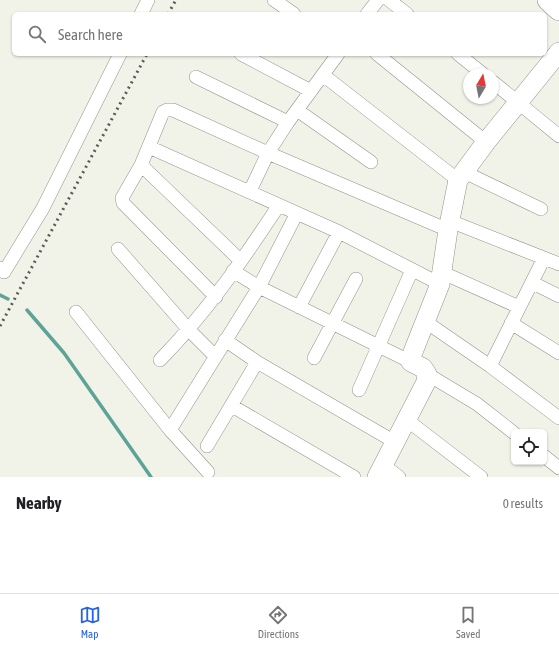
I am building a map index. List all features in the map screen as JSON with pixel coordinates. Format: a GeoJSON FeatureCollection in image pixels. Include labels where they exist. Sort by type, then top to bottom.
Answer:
{"type":"FeatureCollection","features":[{"type":"Feature","properties":{"kind":"main road"},"geometry":{"type":"LineString","coordinates":[[548,0],[559,10]]}},
{"type":"Feature","properties":{"kind":"street"},"geometry":{"type":"LineString","coordinates":[[142,12],[148,0]]}},
{"type":"Feature","properties":{"kind":"street"},"geometry":{"type":"LineString","coordinates":[[274,0],[291,12]]}},
{"type":"Feature","properties":{"kind":"street"},"geometry":{"type":"LineString","coordinates":[[369,12],[378,0]]}},
{"type":"Feature","properties":{"kind":"street"},"geometry":{"type":"LineString","coordinates":[[389,0],[404,12]]}},
{"type":"Feature","properties":{"kind":"street"},"geometry":{"type":"LineString","coordinates":[[411,362],[411,358],[426,322],[440,278],[449,226],[461,176],[486,142],[559,52]]}},
{"type":"Feature","properties":{"kind":"street"},"geometry":{"type":"LineString","coordinates":[[0,268],[4,272],[43,208],[119,56]]}},
{"type":"Feature","properties":{"kind":"street"},"geometry":{"type":"LineString","coordinates":[[245,56],[311,91]]}},
{"type":"Feature","properties":{"kind":"street"},"geometry":{"type":"LineString","coordinates":[[250,191],[268,153],[288,122],[337,56]]}},
{"type":"Feature","properties":{"kind":"street"},"geometry":{"type":"LineString","coordinates":[[379,56],[486,142]]}},
{"type":"Feature","properties":{"kind":"street"},"geometry":{"type":"LineString","coordinates":[[460,56],[476,68]]}},
{"type":"Feature","properties":{"kind":"street"},"geometry":{"type":"LineString","coordinates":[[323,75],[461,176],[541,209]]}},
{"type":"Feature","properties":{"kind":"street"},"geometry":{"type":"LineString","coordinates":[[196,77],[288,122]]}},
{"type":"Feature","properties":{"kind":"street"},"geometry":{"type":"LineString","coordinates":[[499,87],[559,136]]}},
{"type":"Feature","properties":{"kind":"street"},"geometry":{"type":"LineString","coordinates":[[216,297],[123,203],[123,194],[141,166],[163,112],[167,110],[173,110],[268,153],[449,226],[559,264]]}},
{"type":"Feature","properties":{"kind":"street"},"geometry":{"type":"LineString","coordinates":[[297,110],[371,162]]}},
{"type":"Feature","properties":{"kind":"street"},"geometry":{"type":"LineString","coordinates":[[149,147],[339,232],[412,270],[440,278],[519,306]]}},
{"type":"Feature","properties":{"kind":"street"},"geometry":{"type":"LineString","coordinates":[[141,166],[259,287],[423,368],[427,374],[476,404],[511,431]]}},
{"type":"Feature","properties":{"kind":"street"},"geometry":{"type":"LineString","coordinates":[[160,360],[189,330],[216,297],[279,204]]}},
{"type":"Feature","properties":{"kind":"street"},"geometry":{"type":"LineString","coordinates":[[170,430],[259,287],[297,213]]}},
{"type":"Feature","properties":{"kind":"street"},"geometry":{"type":"LineString","coordinates":[[299,307],[339,232]]}},
{"type":"Feature","properties":{"kind":"street"},"geometry":{"type":"LineString","coordinates":[[118,249],[189,330],[215,356]]}},
{"type":"Feature","properties":{"kind":"street"},"geometry":{"type":"LineString","coordinates":[[490,366],[519,306],[533,283],[544,258]]}},
{"type":"Feature","properties":{"kind":"street"},"geometry":{"type":"LineString","coordinates":[[359,390],[380,346],[412,270]]}},
{"type":"Feature","properties":{"kind":"street"},"geometry":{"type":"LineString","coordinates":[[314,358],[356,279]]}},
{"type":"Feature","properties":{"kind":"street"},"geometry":{"type":"LineString","coordinates":[[533,283],[559,296]]}},
{"type":"Feature","properties":{"kind":"street"},"geometry":{"type":"LineString","coordinates":[[76,312],[170,430],[208,472]]}},
{"type":"Feature","properties":{"kind":"street"},"geometry":{"type":"LineString","coordinates":[[426,322],[490,366],[559,418]]}},
{"type":"Feature","properties":{"kind":"street"},"geometry":{"type":"LineString","coordinates":[[511,324],[559,353]]}},
{"type":"Feature","properties":{"kind":"street"},"geometry":{"type":"LineString","coordinates":[[225,340],[257,362],[395,442]]}},
{"type":"Feature","properties":{"kind":"street"},"geometry":{"type":"LineString","coordinates":[[207,446],[257,362]]}},
{"type":"Feature","properties":{"kind":"street"},"geometry":{"type":"LineString","coordinates":[[399,477],[380,471],[426,382],[427,374]]}},
{"type":"Feature","properties":{"kind":"street"},"geometry":{"type":"LineString","coordinates":[[232,406],[354,477]]}},
{"type":"Feature","properties":{"kind":"street"},"geometry":{"type":"LineString","coordinates":[[407,420],[481,477]]}},
{"type":"Feature","properties":{"kind":"street"},"geometry":{"type":"LineString","coordinates":[[547,458],[559,468]]}},
{"type":"Feature","properties":{"kind":"waterway"},"geometry":{"type":"LineString","coordinates":[[0,295],[8,299]]}},
{"type":"Feature","properties":{"kind":"waterway"},"geometry":{"type":"LineString","coordinates":[[27,310],[64,353],[151,477]]}},
{"type":"Feature","properties":{"kind":"railway"},"geometry":{"type":"LineString","coordinates":[[169,12],[176,0]]}},
{"type":"Feature","properties":{"kind":"railway"},"geometry":{"type":"LineString","coordinates":[[0,326],[146,56]]}}]}
